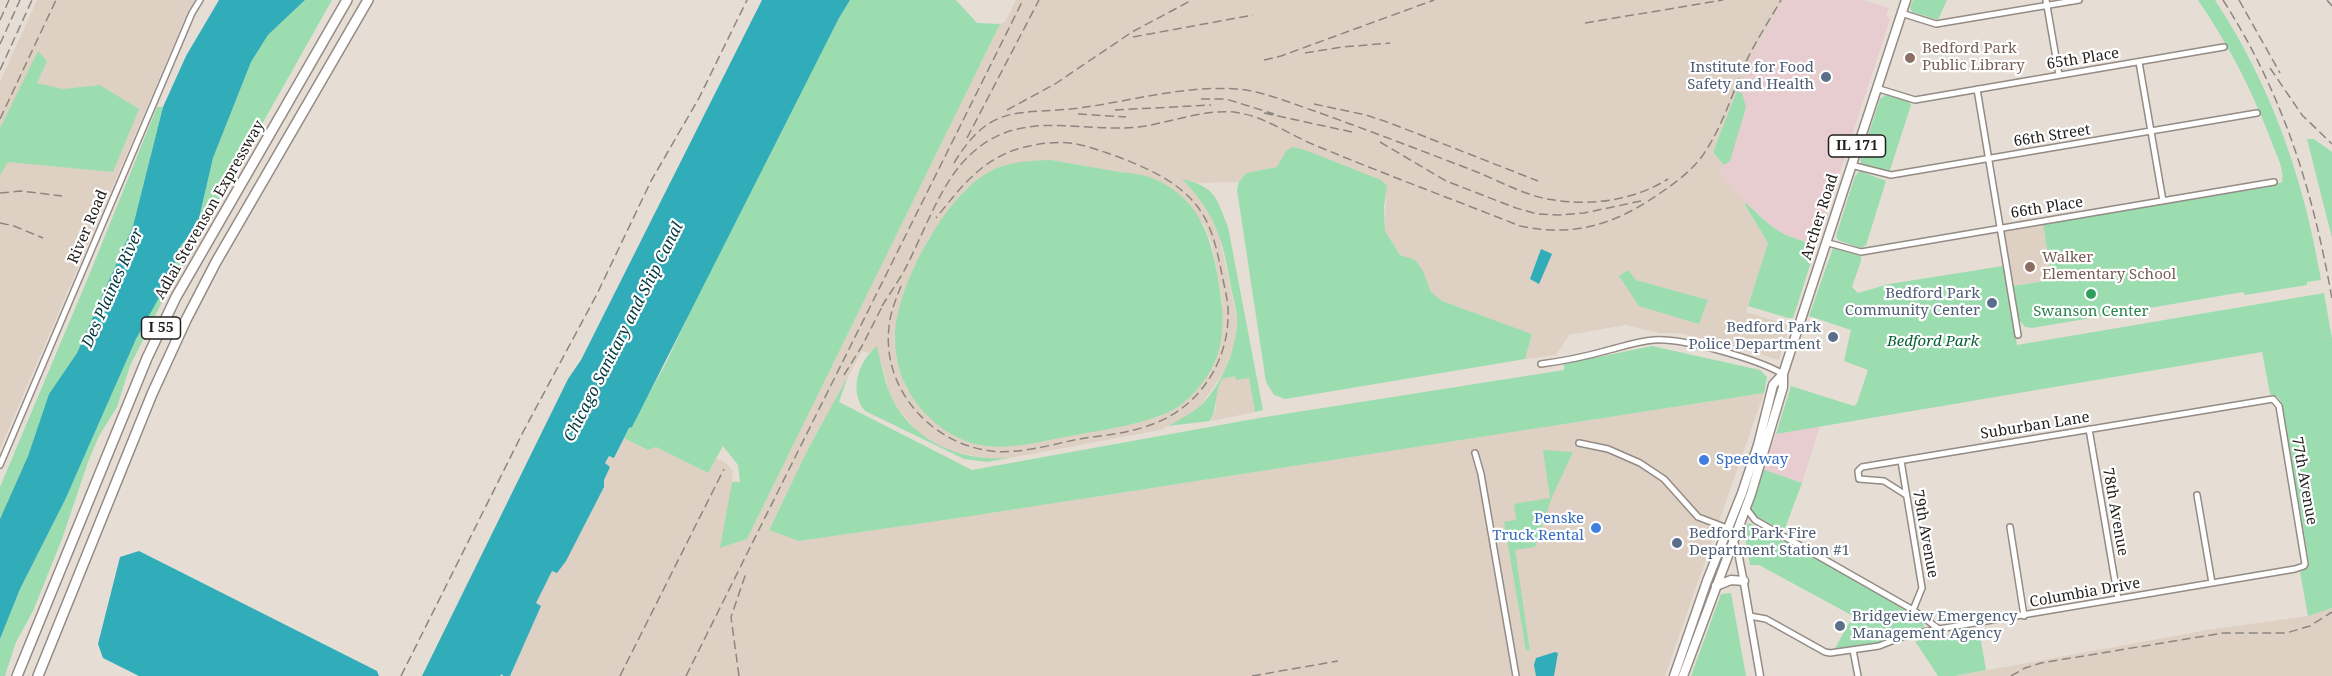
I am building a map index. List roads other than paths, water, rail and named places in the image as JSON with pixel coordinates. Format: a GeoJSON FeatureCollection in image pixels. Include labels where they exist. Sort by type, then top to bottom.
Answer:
{"type":"FeatureCollection","features":[{"type":"Feature","properties":{"kind":"highway","name":"Adlai Stevenson Expressway"},"geometry":{"type":"LineString","coordinates":[[17,676],[147,358],[176,297],[347,0]]}},
{"type":"Feature","properties":{"kind":"highway","name":"Adlai Stevenson Expressway"},"geometry":{"type":"LineString","coordinates":[[38,676],[152,394],[186,320],[216,262],[368,0]]}},
{"type":"Feature","properties":{"kind":"main road","name":"Archer Road"},"geometry":{"type":"LineString","coordinates":[[1683,676],[1771,434],[1783,387],[1783,374],[1906,0]]}},
{"type":"Feature","properties":{"kind":"main road","name":"Archer Road"},"geometry":{"type":"LineString","coordinates":[[1674,676],[1758,445],[1773,385],[1783,374]]}},
{"type":"Feature","properties":{"kind":"main road"},"geometry":{"type":"LineString","coordinates":[[1716,586],[1731,580],[1744,581]]}},
{"type":"Feature","properties":{"kind":"street","name":"River Road"},"geometry":{"type":"LineString","coordinates":[[0,465],[188,22],[200,0]]}},
{"type":"Feature","properties":{"kind":"street"},"geometry":{"type":"LineString","coordinates":[[1901,13],[1936,24],[2046,3],[2079,0]]}},
{"type":"Feature","properties":{"kind":"street"},"geometry":{"type":"LineString","coordinates":[[2046,3],[2058,75]]}},
{"type":"Feature","properties":{"kind":"street","name":"65th Place"},"geometry":{"type":"LineString","coordinates":[[1876,88],[1915,100],[2224,46]]}},
{"type":"Feature","properties":{"kind":"street"},"geometry":{"type":"LineString","coordinates":[[2139,62],[2163,201]]}},
{"type":"Feature","properties":{"kind":"street"},"geometry":{"type":"LineString","coordinates":[[1977,89],[2018,335]]}},
{"type":"Feature","properties":{"kind":"street","name":"66th Street"},"geometry":{"type":"LineString","coordinates":[[1851,165],[1891,176],[2257,113]]}},
{"type":"Feature","properties":{"kind":"street","name":"66th Place"},"geometry":{"type":"LineString","coordinates":[[1825,242],[1861,252],[2274,182]]}},
{"type":"Feature","properties":{"kind":"street"},"geometry":{"type":"LineString","coordinates":[[1541,364],[1577,359],[1656,340],[1736,356],[1768,365],[1783,374]]}},
{"type":"Feature","properties":{"kind":"street","name":"Suburban Lane"},"geometry":{"type":"LineString","coordinates":[[1906,495],[1884,482],[1862,480],[1858,476],[1858,471],[1862,467],[2269,399],[2275,401]]}},
{"type":"Feature","properties":{"kind":"street","name":"77th Avenue"},"geometry":{"type":"LineString","coordinates":[[2275,401],[2279,406],[2305,560],[2304,566]]}},
{"type":"Feature","properties":{"kind":"street","name":"78th Avenue"},"geometry":{"type":"LineString","coordinates":[[2089,429],[2118,599]]}},
{"type":"Feature","properties":{"kind":"street"},"geometry":{"type":"LineString","coordinates":[[1578,443],[1608,449],[1640,464],[1664,479],[1698,517],[1727,528],[1738,552],[1760,676]]}},
{"type":"Feature","properties":{"kind":"street"},"geometry":{"type":"LineString","coordinates":[[1475,453],[1481,474],[1516,676]]}},
{"type":"Feature","properties":{"kind":"street","name":"79th Avenue"},"geometry":{"type":"LineString","coordinates":[[1900,461],[1922,588],[1913,610]]}},
{"type":"Feature","properties":{"kind":"street"},"geometry":{"type":"LineString","coordinates":[[2197,495],[2212,583]]}},
{"type":"Feature","properties":{"kind":"street"},"geometry":{"type":"LineString","coordinates":[[1746,508],[1755,520],[1913,610],[1939,629]]}},
{"type":"Feature","properties":{"kind":"street"},"geometry":{"type":"LineString","coordinates":[[1740,521],[1755,520]]}},
{"type":"Feature","properties":{"kind":"street"},"geometry":{"type":"LineString","coordinates":[[2010,527],[2024,616]]}},
{"type":"Feature","properties":{"kind":"street","name":"Columbia Drive"},"geometry":{"type":"LineString","coordinates":[[1750,616],[1766,619],[1825,652],[1853,650],[1886,644],[1907,635],[1939,629],[2304,566]]}},
{"type":"Feature","properties":{"kind":"street"},"geometry":{"type":"LineString","coordinates":[[1853,650],[1858,676]]}},
{"type":"Feature","properties":{"kind":"water","name":"Des Plaines River"},"geometry":{"type":"Polygon","coordinates":[[[219,0],[305,0],[268,35],[251,62],[213,158],[197,227],[181,245],[169,280],[136,339],[65,500],[20,589],[0,639],[0,519],[28,456],[49,394],[77,353],[133,226],[163,107],[186,56],[219,0]]]}},
{"type":"Feature","properties":{"kind":"water","name":"Chicago Sanitary and Ship Canal"},"geometry":{"type":"Polygon","coordinates":[[[762,0],[850,0],[632,427],[629,428],[614,458],[609,456],[605,463],[610,467],[604,480],[604,487],[566,561],[557,573],[552,571],[536,603],[541,606],[510,676],[502,674],[500,676],[422,676],[568,379],[581,360],[762,0]]]}},
{"type":"Feature","properties":{"kind":"water"},"geometry":{"type":"Polygon","coordinates":[[[1541,249],[1552,254],[1539,284],[1530,279],[1541,249]]]}},
{"type":"Feature","properties":{"kind":"water"},"geometry":{"type":"Polygon","coordinates":[[[139,551],[377,671],[379,676],[139,676],[103,658],[98,644],[120,557],[139,551]]]}},
{"type":"Feature","properties":{"kind":"water"},"geometry":{"type":"Polygon","coordinates":[[[1558,653],[1554,676],[1536,676],[1534,665],[1536,658],[1558,653]]]}},
{"type":"Feature","properties":{"kind":"railway"},"geometry":{"type":"LineString","coordinates":[[0,20],[9,0]]}},
{"type":"Feature","properties":{"kind":"railway"},"geometry":{"type":"LineString","coordinates":[[0,44],[20,0]]}},
{"type":"Feature","properties":{"kind":"railway"},"geometry":{"type":"LineString","coordinates":[[0,70],[32,0]]}},
{"type":"Feature","properties":{"kind":"railway"},"geometry":{"type":"LineString","coordinates":[[0,119],[56,0]]}},
{"type":"Feature","properties":{"kind":"railway"},"geometry":{"type":"LineString","coordinates":[[401,676],[523,432],[597,294],[651,181],[699,98],[747,0]]}},
{"type":"Feature","properties":{"kind":"railway"},"geometry":{"type":"LineString","coordinates":[[686,676],[1023,0]]}},
{"type":"Feature","properties":{"kind":"railway"},"geometry":{"type":"LineString","coordinates":[[967,138],[1039,0]]}},
{"type":"Feature","properties":{"kind":"railway"},"geometry":{"type":"LineString","coordinates":[[1007,110],[1055,84],[1132,32],[1192,0]]}},
{"type":"Feature","properties":{"kind":"railway"},"geometry":{"type":"LineString","coordinates":[[1264,60],[1281,56],[1434,0]]}},
{"type":"Feature","properties":{"kind":"railway"},"geometry":{"type":"LineString","coordinates":[[1585,23],[1723,0]]}},
{"type":"Feature","properties":{"kind":"railway"},"geometry":{"type":"LineString","coordinates":[[882,306],[904,271],[941,194],[960,166],[988,141],[1006,132],[1024,128],[1043,126],[1136,127],[1206,113],[1234,112],[1256,117],[1307,142],[1520,226],[1560,230],[1597,225],[1649,201],[1681,178],[1699,160],[1721,122],[1749,56],[1781,0]]}},
{"type":"Feature","properties":{"kind":"railway"},"geometry":{"type":"LineString","coordinates":[[2223,0],[2263,71],[2293,144],[2315,220],[2332,299]]}},
{"type":"Feature","properties":{"kind":"railway"},"geometry":{"type":"LineString","coordinates":[[2239,0],[2280,73]]}},
{"type":"Feature","properties":{"kind":"railway"},"geometry":{"type":"LineString","coordinates":[[2327,0],[2332,6]]}},
{"type":"Feature","properties":{"kind":"railway"},"geometry":{"type":"LineString","coordinates":[[1133,37],[1253,15]]}},
{"type":"Feature","properties":{"kind":"railway"},"geometry":{"type":"LineString","coordinates":[[1305,53],[1390,43]]}},
{"type":"Feature","properties":{"kind":"railway"},"geometry":{"type":"LineString","coordinates":[[2270,68],[2302,115],[2332,144]]}},
{"type":"Feature","properties":{"kind":"railway"},"geometry":{"type":"LineString","coordinates":[[954,163],[981,129],[994,120],[1008,115],[1079,108],[1183,91],[1225,88],[1246,90],[1283,100],[1544,198],[1568,202],[1613,200],[1642,192],[1668,179]]}},
{"type":"Feature","properties":{"kind":"railway"},"geometry":{"type":"LineString","coordinates":[[1201,99],[1226,99],[1274,114]]}},
{"type":"Feature","properties":{"kind":"railway"},"geometry":{"type":"LineString","coordinates":[[1314,104],[1366,115],[1390,123],[1538,181]]}},
{"type":"Feature","properties":{"kind":"railway"},"geometry":{"type":"LineString","coordinates":[[1115,110],[1211,105]]}},
{"type":"Feature","properties":{"kind":"railway"},"geometry":{"type":"LineString","coordinates":[[1264,113],[1352,132]]}},
{"type":"Feature","properties":{"kind":"railway"},"geometry":{"type":"LineString","coordinates":[[1078,114],[1126,117]]}},
{"type":"Feature","properties":{"kind":"railway"},"geometry":{"type":"LineString","coordinates":[[1380,142],[1446,181],[1537,214],[1584,213],[1641,201]]}},
{"type":"Feature","properties":{"kind":"railway"},"geometry":{"type":"LineString","coordinates":[[901,286],[889,327],[889,349],[893,370],[901,389],[927,422],[945,435],[985,450],[1008,452],[1032,449],[1148,426],[1186,405],[1198,393],[1216,366],[1226,335],[1228,313],[1214,240],[1203,215],[1194,202],[1184,192],[1159,175],[1116,156],[1082,145],[1055,143],[1031,146],[1009,152],[987,164],[968,180],[936,218]]}},
{"type":"Feature","properties":{"kind":"railway"},"geometry":{"type":"LineString","coordinates":[[0,193],[21,191],[62,196]]}},
{"type":"Feature","properties":{"kind":"railway"},"geometry":{"type":"LineString","coordinates":[[0,223],[43,238]]}},
{"type":"Feature","properties":{"kind":"railway"},"geometry":{"type":"LineString","coordinates":[[844,375],[886,299]]}},
{"type":"Feature","properties":{"kind":"railway"},"geometry":{"type":"LineString","coordinates":[[620,676],[724,469]]}},
{"type":"Feature","properties":{"kind":"railway"},"geometry":{"type":"LineString","coordinates":[[739,676],[731,617],[746,573]]}},
{"type":"Feature","properties":{"kind":"railway"},"geometry":{"type":"LineString","coordinates":[[2011,676],[2041,663],[2223,633],[2286,633],[2310,626],[2332,612]]}},
{"type":"Feature","properties":{"kind":"railway"},"geometry":{"type":"LineString","coordinates":[[1252,676],[1338,661]]}},
{"type":"Feature","properties":{"kind":"place","name":"Bedford Park Public Library"},"geometry":{"type":"Point","coordinates":[1910,58]}},
{"type":"Feature","properties":{"kind":"place","name":"Institute for Food Safety and Health"},"geometry":{"type":"Point","coordinates":[1826,77]}},
{"type":"Feature","properties":{"kind":"place","name":"Walker Elementary School"},"geometry":{"type":"Point","coordinates":[2030,267]}},
{"type":"Feature","properties":{"kind":"place","name":"Swanson Center"},"geometry":{"type":"Point","coordinates":[2091,294]}},
{"type":"Feature","properties":{"kind":"place","name":"Bedford Park Community Center"},"geometry":{"type":"Point","coordinates":[1992,303]}},
{"type":"Feature","properties":{"kind":"place","name":"Bedford Park Police Department"},"geometry":{"type":"Point","coordinates":[1833,337]}},
{"type":"Feature","properties":{"kind":"place","name":"Speedway"},"geometry":{"type":"Point","coordinates":[1704,460]}},
{"type":"Feature","properties":{"kind":"place","name":"Penske Truck Rental"},"geometry":{"type":"Point","coordinates":[1596,528]}},
{"type":"Feature","properties":{"kind":"place","name":"Bedford Park Fire Department Station #1"},"geometry":{"type":"Point","coordinates":[1677,543]}},
{"type":"Feature","properties":{"kind":"place","name":"Bridgeview Emergency Management Agency"},"geometry":{"type":"Point","coordinates":[1840,626]}},
{"type":"Feature","properties":{"kind":"park label","name":"Bedford Park"},"geometry":{"type":"Point","coordinates":[1933,342]}}]}
